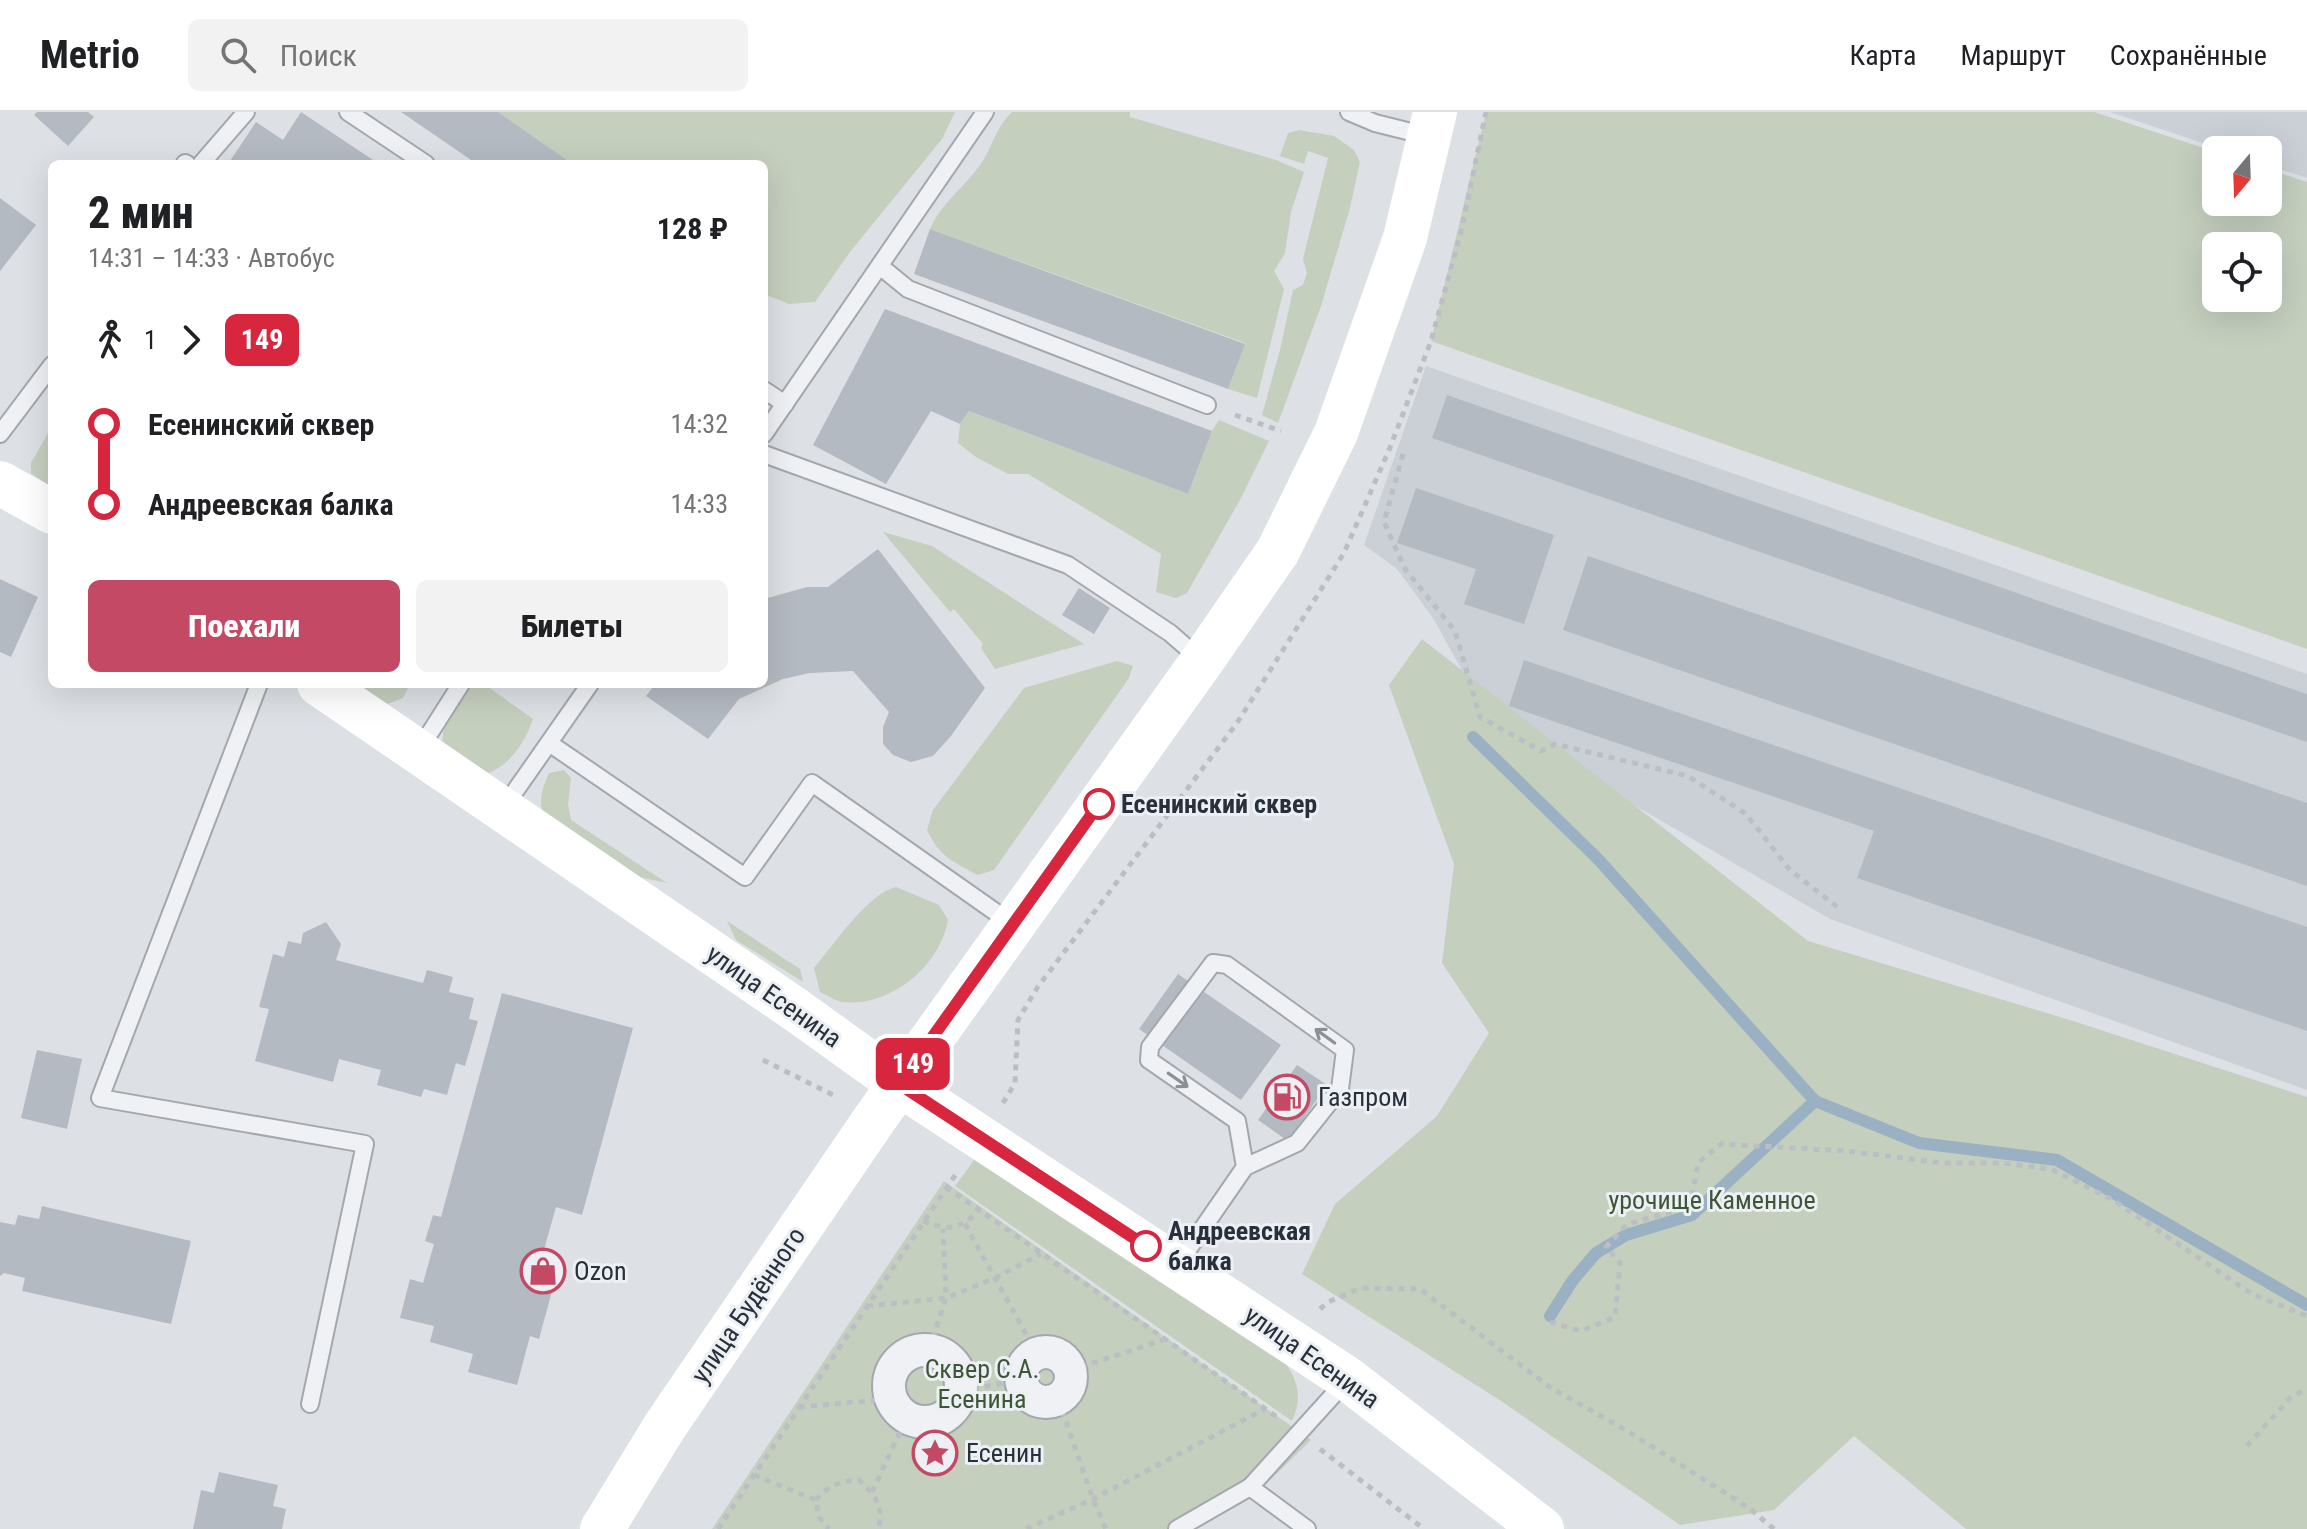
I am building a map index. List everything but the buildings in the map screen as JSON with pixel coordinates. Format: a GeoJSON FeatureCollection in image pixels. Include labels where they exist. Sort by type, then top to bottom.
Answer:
{"type":"FeatureCollection","features":[{"type":"Feature","properties":{"kind":"street","name":"улица Будённого"},"geometry":{"type":"LineString","coordinates":[[602,1529],[665,1426],[899,1084],[1278,551],[1336,433],[1405,238],[1432,124]]}},
{"type":"Feature","properties":{"kind":"street"},"geometry":{"type":"LineString","coordinates":[[0,483],[48,510]]}},
{"type":"Feature","properties":{"kind":"street","name":"улица Есенина"},"geometry":{"type":"LineString","coordinates":[[325,688],[796,1010],[899,1084],[1348,1379],[1542,1529]]}},
{"type":"Feature","properties":{"kind":"street"},"geometry":{"type":"LineString","coordinates":[[917,1350],[929,1350],[940,1352],[957,1369],[961,1391],[958,1402],[941,1418],[918,1422],[899,1408],[889,1387],[897,1363],[917,1350]]}},
{"type":"Feature","properties":{"kind":"street"},"geometry":{"type":"LineString","coordinates":[[1053,1353],[1066,1363],[1064,1385],[1050,1401],[1034,1400],[1023,1388],[1029,1367],[1053,1353]]}},
{"type":"Feature","properties":{"kind":"lane"},"geometry":{"type":"LineString","coordinates":[[195,160],[246,112]]}},
{"type":"Feature","properties":{"kind":"lane"},"geometry":{"type":"LineString","coordinates":[[348,112],[420,160]]}},
{"type":"Feature","properties":{"kind":"lane"},"geometry":{"type":"LineString","coordinates":[[768,428],[985,112]]}},
{"type":"Feature","properties":{"kind":"lane"},"geometry":{"type":"LineString","coordinates":[[1349,112],[1375,123],[1432,124]]}},
{"type":"Feature","properties":{"kind":"lane"},"geometry":{"type":"LineString","coordinates":[[881,267],[908,289],[1207,405]]}},
{"type":"Feature","properties":{"kind":"lane"},"geometry":{"type":"LineString","coordinates":[[0,434],[48,370]]}},
{"type":"Feature","properties":{"kind":"lane"},"geometry":{"type":"LineString","coordinates":[[768,393],[785,404]]}},
{"type":"Feature","properties":{"kind":"lane"},"geometry":{"type":"LineString","coordinates":[[768,455],[1068,565],[1170,633],[1202,661]]}},
{"type":"Feature","properties":{"kind":"lane"},"geometry":{"type":"LineString","coordinates":[[257,688],[100,1098],[365,1144],[310,1404]]}},
{"type":"Feature","properties":{"kind":"lane"},"geometry":{"type":"LineString","coordinates":[[418,751],[458,688]]}},
{"type":"Feature","properties":{"kind":"lane"},"geometry":{"type":"LineString","coordinates":[[503,808],[587,688]]}},
{"type":"Feature","properties":{"kind":"lane"},"geometry":{"type":"LineString","coordinates":[[549,743],[745,877],[812,783],[1012,924]]}},
{"type":"Feature","properties":{"kind":"lane"},"geometry":{"type":"LineString","coordinates":[[1177,1266],[1245,1167],[1297,1143],[1340,1089],[1345,1050],[1227,965],[1213,963],[1150,1047],[1149,1060],[1237,1121],[1245,1167]]}},
{"type":"Feature","properties":{"kind":"lane"},"geometry":{"type":"LineString","coordinates":[[1177,1529],[1250,1487],[1348,1379]]}},
{"type":"Feature","properties":{"kind":"lane"},"geometry":{"type":"LineString","coordinates":[[1250,1487],[1307,1529]]}},
{"type":"Feature","properties":{"kind":"path"},"geometry":{"type":"LineString","coordinates":[[1235,415],[1281,431]]}},
{"type":"Feature","properties":{"kind":"path"},"geometry":{"type":"LineString","coordinates":[[1403,454],[1384,522],[1405,569],[1455,631],[1480,717],[1541,751],[1555,744],[1688,776],[1746,814],[1790,870],[1840,909]]}},
{"type":"Feature","properties":{"kind":"path"},"geometry":{"type":"LineString","coordinates":[[718,1529],[946,1187],[982,1139],[1015,1083]]}},
{"type":"Feature","properties":{"kind":"path"},"geometry":{"type":"LineString","coordinates":[[1550,1322],[1581,1331],[1615,1317],[1620,1263],[1606,1247],[1627,1224],[1690,1207],[1698,1163],[1721,1144],[1846,1151],[1943,1163],[2003,1163],[2051,1169],[2113,1200],[2252,1294],[2307,1316]]}},
{"type":"Feature","properties":{"kind":"path"},"geometry":{"type":"LineString","coordinates":[[946,1187],[1299,1433],[1424,1529]]}},
{"type":"Feature","properties":{"kind":"path"},"geometry":{"type":"LineString","coordinates":[[923,1221],[943,1229],[965,1224],[979,1210]]}},
{"type":"Feature","properties":{"kind":"path"},"geometry":{"type":"LineString","coordinates":[[961,1391],[1029,1367],[995,1278],[965,1224]]}},
{"type":"Feature","properties":{"kind":"path"},"geometry":{"type":"LineString","coordinates":[[929,1350],[946,1298],[943,1229]]}},
{"type":"Feature","properties":{"kind":"path"},"geometry":{"type":"LineString","coordinates":[[867,1306],[946,1298],[995,1278],[1041,1254]]}},
{"type":"Feature","properties":{"kind":"path"},"geometry":{"type":"LineString","coordinates":[[1286,1338],[1328,1302],[1361,1288],[1420,1289],[1551,1388],[1629,1432],[1736,1499],[1774,1529]]}},
{"type":"Feature","properties":{"kind":"path"},"geometry":{"type":"LineString","coordinates":[[1106,1529],[1093,1499],[1064,1385],[1165,1339]]}},
{"type":"Feature","properties":{"kind":"path"},"geometry":{"type":"LineString","coordinates":[[2247,1446],[2291,1397],[2307,1389]]}},
{"type":"Feature","properties":{"kind":"path"},"geometry":{"type":"LineString","coordinates":[[799,1407],[899,1408],[872,1492]]}},
{"type":"Feature","properties":{"kind":"path"},"geometry":{"type":"LineString","coordinates":[[1026,1529],[1093,1499],[1265,1409]]}},
{"type":"Feature","properties":{"kind":"path"},"geometry":{"type":"LineString","coordinates":[[754,1475],[816,1500]]}},
{"type":"Feature","properties":{"kind":"path"},"geometry":{"type":"LineString","coordinates":[[816,1500],[827,1488],[842,1481],[859,1480],[879,1503],[879,1528]]}},
{"type":"Feature","properties":{"kind":"path"},"geometry":{"type":"LineString","coordinates":[[816,1500],[819,1517],[829,1529]]}},
{"type":"Feature","properties":{"kind":"shaded area"},"geometry":{"type":"Polygon","coordinates":[[[2110,112],[2307,112],[2307,178],[2282,170],[2282,136],[2202,136],[2202,143],[2110,112]]]}},
{"type":"Feature","properties":{"kind":"shaded area"},"geometry":{"type":"Polygon","coordinates":[[[1426,366],[2307,674],[2307,1090],[1830,919],[1490,721],[1433,618],[1397,569],[1364,545],[1426,366]]]}},
{"type":"Feature","properties":{"kind":"green space"},"geometry":{"type":"Polygon","coordinates":[[[498,112],[955,112],[942,139],[850,252],[815,302],[789,304],[768,296],[768,160],[567,160],[498,112]]]}},
{"type":"Feature","properties":{"kind":"green space"},"geometry":{"type":"Polygon","coordinates":[[[1012,112],[1130,112],[1130,117],[1276,160],[1304,172],[1291,212],[1285,253],[1274,271],[1284,289],[1257,398],[1228,389],[1245,343],[930,229],[940,211],[980,165],[1012,112]]]}},
{"type":"Feature","properties":{"kind":"green space"},"geometry":{"type":"Polygon","coordinates":[[[1486,112],[2094,112],[2202,147],[2202,216],[2282,216],[2282,174],[2307,182],[2307,649],[1431,341],[1486,112]]]}},
{"type":"Feature","properties":{"kind":"green space"},"geometry":{"type":"Polygon","coordinates":[[[1299,130],[1334,136],[1354,150],[1360,162],[1321,306],[1278,423],[1262,415],[1293,290],[1303,285],[1307,273],[1303,259],[1328,158],[1308,151],[1304,164],[1280,156],[1288,133],[1299,130]]]}},
{"type":"Feature","properties":{"kind":"green space"},"geometry":{"type":"Polygon","coordinates":[[[969,411],[1188,494],[1219,420],[1269,441],[1240,500],[1187,593],[1176,598],[1156,592],[1161,554],[1028,474],[1008,474],[976,457],[958,443],[960,424],[969,411]]]}},
{"type":"Feature","properties":{"kind":"green space"},"geometry":{"type":"Polygon","coordinates":[[[48,433],[48,485],[31,473],[31,463],[48,433]]]}},
{"type":"Feature","properties":{"kind":"green space"},"geometry":{"type":"Polygon","coordinates":[[[883,532],[932,546],[1084,644],[995,669],[981,648],[983,644],[954,609],[950,612],[883,532]]]}},
{"type":"Feature","properties":{"kind":"green space","name":"урочище Каменное"},"geometry":{"type":"Polygon","coordinates":[[[1422,639],[1808,941],[2073,1021],[2307,1097],[2307,1529],[1966,1529],[1854,1436],[1774,1510],[1680,1525],[1501,1401],[1302,1274],[1335,1204],[1437,1116],[1489,1033],[1442,963],[1454,864],[1389,685],[1422,639]]]}},
{"type":"Feature","properties":{"kind":"green space"},"geometry":{"type":"Polygon","coordinates":[[[1117,661],[1133,666],[1129,678],[994,870],[978,875],[942,852],[927,830],[933,810],[1024,688],[1117,661]]]}},
{"type":"Feature","properties":{"kind":"green space"},"geometry":{"type":"Polygon","coordinates":[[[348,688],[408,688],[403,698],[385,705],[348,688]]]}},
{"type":"Feature","properties":{"kind":"green space"},"geometry":{"type":"Polygon","coordinates":[[[468,688],[490,688],[533,719],[513,755],[498,768],[479,776],[442,744],[444,725],[468,688]]]}},
{"type":"Feature","properties":{"kind":"green space"},"geometry":{"type":"Polygon","coordinates":[[[564,770],[571,778],[568,804],[571,820],[667,883],[634,876],[545,819],[541,801],[546,779],[549,773],[564,770]]]}},
{"type":"Feature","properties":{"kind":"green space"},"geometry":{"type":"Polygon","coordinates":[[[896,887],[939,905],[948,920],[935,953],[910,980],[879,998],[843,1002],[820,992],[814,968],[863,909],[885,891],[896,887]]]}},
{"type":"Feature","properties":{"kind":"green space"},"geometry":{"type":"Polygon","coordinates":[[[727,921],[800,969],[803,982],[736,940],[727,921]]]}},
{"type":"Feature","properties":{"kind":"green space"},"geometry":{"type":"Polygon","coordinates":[[[980,1152],[1286,1364],[1298,1392],[1292,1421],[955,1186],[980,1152]]]}},
{"type":"Feature","properties":{"kind":"green space","name":"Сквер С.А. Есенина"},"geometry":{"type":"Polygon","coordinates":[[[944,1181],[1311,1440],[1263,1487],[1183,1529],[712,1529],[944,1181]]]}},
{"type":"Feature","properties":{"kind":"waterway"},"geometry":{"type":"LineString","coordinates":[[1473,737],[1598,859],[1815,1101],[1919,1143],[2057,1160],[2307,1305]]}},
{"type":"Feature","properties":{"kind":"waterway"},"geometry":{"type":"LineString","coordinates":[[1550,1316],[1573,1280],[1596,1253],[1626,1235],[1692,1215],[1815,1101]]}},
{"type":"Feature","properties":{"kind":"bus line","name":"149"},"geometry":{"type":"LineString","coordinates":[[1099,804],[899,1084],[1146,1246]]}},
{"type":"Feature","properties":{"kind":"place","name":"Есенинский сквер"},"geometry":{"type":"Point","coordinates":[1099,804]}},
{"type":"Feature","properties":{"kind":"place","name":"Газпром"},"geometry":{"type":"Point","coordinates":[1287,1097]}},
{"type":"Feature","properties":{"kind":"place","name":"Андреевская балка"},"geometry":{"type":"Point","coordinates":[1146,1246]}},
{"type":"Feature","properties":{"kind":"place","name":"Ozon"},"geometry":{"type":"Point","coordinates":[543,1271]}},
{"type":"Feature","properties":{"kind":"place","name":"Есенин"},"geometry":{"type":"Point","coordinates":[935,1453]}}]}
